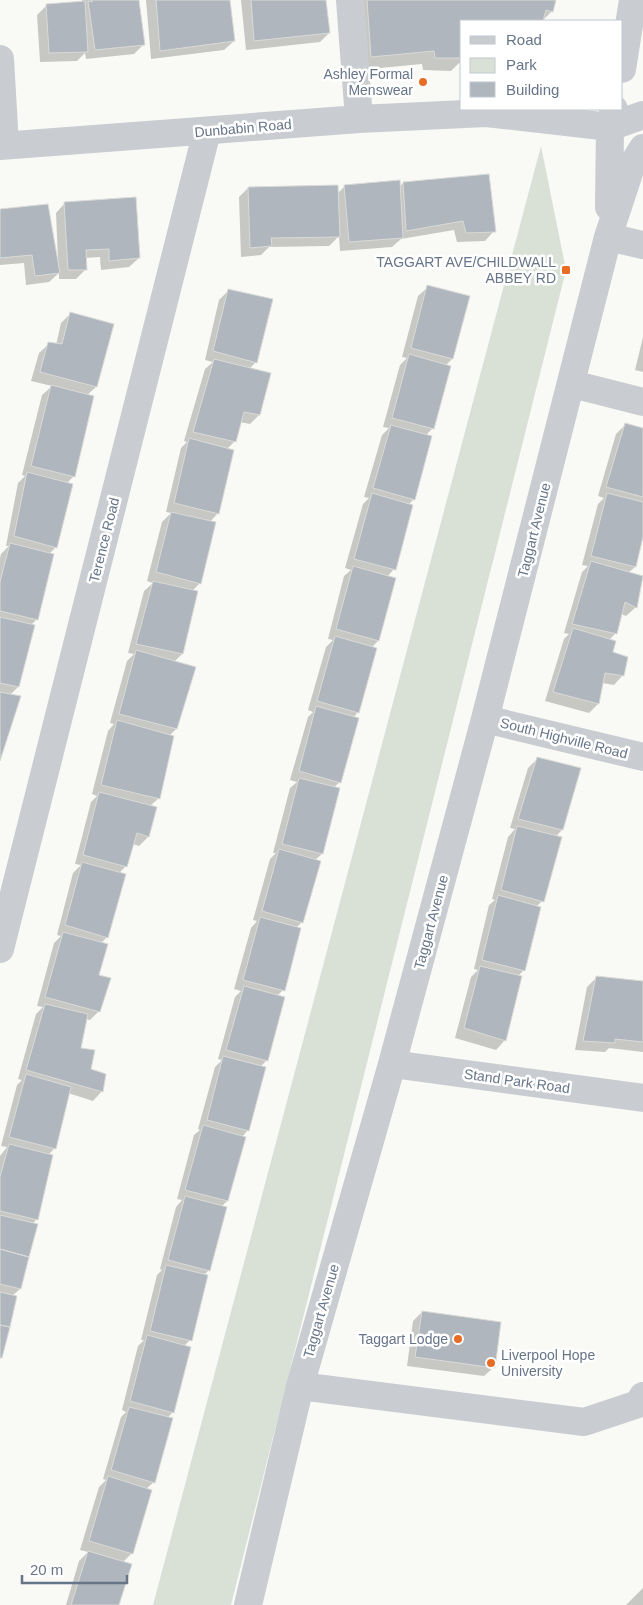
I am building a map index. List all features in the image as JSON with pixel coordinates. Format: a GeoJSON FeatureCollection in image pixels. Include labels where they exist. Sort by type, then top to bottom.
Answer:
{"type":"FeatureCollection","features":[{"type":"Feature","properties":{"kind":"street"},"geometry":{"type":"LineString","coordinates":[[350,0],[359,119]]}},
{"type":"Feature","properties":{"kind":"street"},"geometry":{"type":"LineString","coordinates":[[623,59],[633,0]]}},
{"type":"Feature","properties":{"kind":"street"},"geometry":{"type":"LineString","coordinates":[[0,59],[2,145]]}},
{"type":"Feature","properties":{"kind":"street","name":"Dunbabin Road"},"geometry":{"type":"LineString","coordinates":[[2,145],[493,111],[612,118]]}},
{"type":"Feature","properties":{"kind":"street"},"geometry":{"type":"LineString","coordinates":[[612,118],[643,115]]}},
{"type":"Feature","properties":{"kind":"street","name":"Taggart Avenue"},"geometry":{"type":"LineString","coordinates":[[608,237],[612,118]]}},
{"type":"Feature","properties":{"kind":"street","name":"Terence Road"},"geometry":{"type":"LineString","coordinates":[[0,949],[207,131]]}},
{"type":"Feature","properties":{"kind":"street","name":"Taggart Avenue"},"geometry":{"type":"LineString","coordinates":[[248,1605],[300,1386],[392,1064],[486,719],[608,237],[631,167],[643,148]]}},
{"type":"Feature","properties":{"kind":"street"},"geometry":{"type":"LineString","coordinates":[[608,237],[643,245]]}},
{"type":"Feature","properties":{"kind":"street"},"geometry":{"type":"LineString","coordinates":[[572,384],[643,402]]}},
{"type":"Feature","properties":{"kind":"street","name":"South Highville Road"},"geometry":{"type":"LineString","coordinates":[[486,719],[643,758]]}},
{"type":"Feature","properties":{"kind":"street","name":"Stand Park Road"},"geometry":{"type":"LineString","coordinates":[[392,1064],[643,1098]]}},
{"type":"Feature","properties":{"kind":"street"},"geometry":{"type":"LineString","coordinates":[[300,1386],[584,1422],[638,1404],[643,1396]]}},
{"type":"Feature","properties":{"kind":"green space"},"geometry":{"type":"Polygon","coordinates":[[[541,146],[566,270],[231,1605],[153,1605],[541,146]]]}},
{"type":"Feature","properties":{"kind":"building"},"geometry":{"type":"Polygon","coordinates":[[[92,0],[139,0],[145,45],[95,50],[88,1],[92,2],[92,0]]]}},
{"type":"Feature","properties":{"kind":"building"},"geometry":{"type":"Polygon","coordinates":[[[156,0],[230,0],[235,41],[160,51],[156,0]]]}},
{"type":"Feature","properties":{"kind":"building"},"geometry":{"type":"Polygon","coordinates":[[[251,0],[326,0],[330,33],[254,41],[251,0]]]}},
{"type":"Feature","properties":{"kind":"building"},"geometry":{"type":"Polygon","coordinates":[[[367,0],[556,0],[553,12],[546,10],[543,20],[460,20],[460,58],[435,58],[434,51],[371,57],[367,0]]]}},
{"type":"Feature","properties":{"kind":"building"},"geometry":{"type":"Polygon","coordinates":[[[85,1],[88,52],[49,53],[46,4],[85,1]]]}},
{"type":"Feature","properties":{"kind":"building"},"geometry":{"type":"Polygon","coordinates":[[[489,174],[496,232],[466,233],[463,221],[406,231],[403,182],[489,174]]]}},
{"type":"Feature","properties":{"kind":"building"},"geometry":{"type":"Polygon","coordinates":[[[400,180],[403,238],[349,242],[344,185],[400,180]]]}},
{"type":"Feature","properties":{"kind":"building"},"geometry":{"type":"Polygon","coordinates":[[[338,185],[340,237],[271,238],[272,246],[250,248],[248,187],[338,185]]]}},
{"type":"Feature","properties":{"kind":"building"},"geometry":{"type":"Polygon","coordinates":[[[136,197],[140,258],[109,261],[109,249],[86,250],[87,270],[68,270],[64,202],[136,197]]]}},
{"type":"Feature","properties":{"kind":"building"},"geometry":{"type":"Polygon","coordinates":[[[48,204],[60,273],[35,276],[32,255],[0,258],[0,209],[48,204]]]}},
{"type":"Feature","properties":{"kind":"building"},"geometry":{"type":"Polygon","coordinates":[[[427,285],[470,296],[453,359],[411,348],[427,285]]]}},
{"type":"Feature","properties":{"kind":"building"},"geometry":{"type":"Polygon","coordinates":[[[228,289],[273,299],[257,363],[213,351],[228,289]]]}},
{"type":"Feature","properties":{"kind":"building"},"geometry":{"type":"Polygon","coordinates":[[[70,312],[114,324],[97,387],[40,372],[48,342],[62,344],[70,312]]]}},
{"type":"Feature","properties":{"kind":"building"},"geometry":{"type":"Polygon","coordinates":[[[409,354],[451,366],[434,429],[392,418],[409,354]]]}},
{"type":"Feature","properties":{"kind":"building"},"geometry":{"type":"Polygon","coordinates":[[[214,359],[271,373],[260,415],[244,412],[236,442],[193,432],[214,359]]]}},
{"type":"Feature","properties":{"kind":"building"},"geometry":{"type":"Polygon","coordinates":[[[51,385],[94,396],[75,477],[31,466],[51,385]]]}},
{"type":"Feature","properties":{"kind":"building"},"geometry":{"type":"Polygon","coordinates":[[[625,423],[643,428],[643,497],[606,487],[625,423]]]}},
{"type":"Feature","properties":{"kind":"building"},"geometry":{"type":"Polygon","coordinates":[[[391,425],[432,436],[415,500],[373,488],[391,425]]]}},
{"type":"Feature","properties":{"kind":"building"},"geometry":{"type":"Polygon","coordinates":[[[189,438],[234,450],[219,514],[174,503],[189,438]]]}},
{"type":"Feature","properties":{"kind":"building"},"geometry":{"type":"Polygon","coordinates":[[[27,472],[73,484],[57,548],[14,536],[27,472]]]}},
{"type":"Feature","properties":{"kind":"building"},"geometry":{"type":"Polygon","coordinates":[[[372,493],[413,505],[396,570],[354,559],[372,493]]]}},
{"type":"Feature","properties":{"kind":"building"},"geometry":{"type":"Polygon","coordinates":[[[607,493],[643,502],[643,537],[636,567],[591,556],[607,493]]]}},
{"type":"Feature","properties":{"kind":"building"},"geometry":{"type":"Polygon","coordinates":[[[171,512],[216,522],[201,584],[156,572],[171,512]]]}},
{"type":"Feature","properties":{"kind":"building"},"geometry":{"type":"Polygon","coordinates":[[[10,543],[54,554],[38,620],[0,611],[0,582],[10,543]]]}},
{"type":"Feature","properties":{"kind":"building"},"geometry":{"type":"Polygon","coordinates":[[[591,561],[643,576],[637,608],[625,602],[617,634],[572,624],[591,561]]]}},
{"type":"Feature","properties":{"kind":"building"},"geometry":{"type":"Polygon","coordinates":[[[353,566],[396,578],[379,641],[336,629],[353,566]]]}},
{"type":"Feature","properties":{"kind":"building"},"geometry":{"type":"Polygon","coordinates":[[[153,581],[198,591],[183,654],[136,644],[153,581]]]}},
{"type":"Feature","properties":{"kind":"building"},"geometry":{"type":"Polygon","coordinates":[[[0,617],[35,625],[19,687],[0,683],[0,617]]]}},
{"type":"Feature","properties":{"kind":"building"},"geometry":{"type":"Polygon","coordinates":[[[573,628],[616,641],[613,652],[628,657],[624,676],[605,673],[599,704],[553,692],[573,628]]]}},
{"type":"Feature","properties":{"kind":"building"},"geometry":{"type":"Polygon","coordinates":[[[335,636],[377,648],[359,713],[317,701],[335,636]]]}},
{"type":"Feature","properties":{"kind":"building"},"geometry":{"type":"Polygon","coordinates":[[[136,650],[196,667],[177,729],[119,714],[136,650]]]}},
{"type":"Feature","properties":{"kind":"building"},"geometry":{"type":"Polygon","coordinates":[[[0,692],[21,696],[0,761],[0,692]]]}},
{"type":"Feature","properties":{"kind":"building"},"geometry":{"type":"Polygon","coordinates":[[[316,706],[359,718],[341,783],[299,771],[316,706]]]}},
{"type":"Feature","properties":{"kind":"building"},"geometry":{"type":"Polygon","coordinates":[[[117,720],[174,736],[160,799],[101,785],[117,720]]]}},
{"type":"Feature","properties":{"kind":"building"},"geometry":{"type":"Polygon","coordinates":[[[537,757],[581,768],[563,830],[518,819],[537,757]]]}},
{"type":"Feature","properties":{"kind":"building"},"geometry":{"type":"Polygon","coordinates":[[[299,778],[340,788],[323,854],[282,844],[299,778]]]}},
{"type":"Feature","properties":{"kind":"building"},"geometry":{"type":"Polygon","coordinates":[[[99,792],[157,807],[149,837],[137,833],[127,867],[83,855],[99,792]]]}},
{"type":"Feature","properties":{"kind":"building"},"geometry":{"type":"Polygon","coordinates":[[[517,826],[562,837],[544,902],[501,890],[517,826]]]}},
{"type":"Feature","properties":{"kind":"building"},"geometry":{"type":"Polygon","coordinates":[[[279,849],[321,861],[303,923],[262,911],[279,849]]]}},
{"type":"Feature","properties":{"kind":"building"},"geometry":{"type":"Polygon","coordinates":[[[82,862],[126,874],[108,938],[65,925],[82,862]]]}},
{"type":"Feature","properties":{"kind":"building"},"geometry":{"type":"Polygon","coordinates":[[[498,895],[541,907],[525,971],[482,960],[498,895]]]}},
{"type":"Feature","properties":{"kind":"building"},"geometry":{"type":"Polygon","coordinates":[[[260,917],[301,928],[285,991],[243,980],[260,917]]]}},
{"type":"Feature","properties":{"kind":"building"},"geometry":{"type":"Polygon","coordinates":[[[63,932],[108,944],[99,975],[111,978],[100,1012],[45,997],[63,932]]]}},
{"type":"Feature","properties":{"kind":"building"},"geometry":{"type":"Polygon","coordinates":[[[480,966],[522,976],[506,1041],[464,1028],[480,966]]]}},
{"type":"Feature","properties":{"kind":"building"},"geometry":{"type":"Polygon","coordinates":[[[596,976],[643,981],[643,1042],[615,1039],[615,1043],[583,1041],[596,976]]]}},
{"type":"Feature","properties":{"kind":"building"},"geometry":{"type":"Polygon","coordinates":[[[244,986],[285,997],[268,1061],[226,1050],[244,986]]]}},
{"type":"Feature","properties":{"kind":"building"},"geometry":{"type":"Polygon","coordinates":[[[45,1004],[88,1014],[81,1048],[95,1050],[91,1069],[106,1074],[103,1092],[26,1070],[45,1004]]]}},
{"type":"Feature","properties":{"kind":"building"},"geometry":{"type":"Polygon","coordinates":[[[223,1056],[266,1067],[249,1131],[207,1120],[223,1056]]]}},
{"type":"Feature","properties":{"kind":"building"},"geometry":{"type":"Polygon","coordinates":[[[26,1074],[71,1087],[56,1149],[9,1137],[26,1074]]]}},
{"type":"Feature","properties":{"kind":"building"},"geometry":{"type":"Polygon","coordinates":[[[203,1125],[246,1137],[228,1201],[185,1190],[203,1125]]]}},
{"type":"Feature","properties":{"kind":"building"},"geometry":{"type":"Polygon","coordinates":[[[9,1144],[53,1155],[38,1220],[0,1211],[0,1177],[9,1144]]]}},
{"type":"Feature","properties":{"kind":"building"},"geometry":{"type":"Polygon","coordinates":[[[185,1196],[227,1207],[210,1271],[168,1260],[185,1196]]]}},
{"type":"Feature","properties":{"kind":"building"},"geometry":{"type":"Polygon","coordinates":[[[0,1215],[38,1224],[29,1257],[0,1249],[0,1215]]]}},
{"type":"Feature","properties":{"kind":"building"},"geometry":{"type":"Polygon","coordinates":[[[0,1249],[29,1257],[21,1289],[0,1284],[0,1249]]]}},
{"type":"Feature","properties":{"kind":"building"},"geometry":{"type":"Polygon","coordinates":[[[166,1265],[208,1275],[192,1341],[150,1331],[166,1265]]]}},
{"type":"Feature","properties":{"kind":"building"},"geometry":{"type":"Polygon","coordinates":[[[0,1292],[17,1296],[10,1327],[0,1325],[0,1292]]]}},
{"type":"Feature","properties":{"kind":"building","name":"Taggart Lodge"},"geometry":{"type":"Polygon","coordinates":[[[422,1311],[501,1322],[495,1368],[415,1357],[422,1311]]]}},
{"type":"Feature","properties":{"kind":"building"},"geometry":{"type":"Polygon","coordinates":[[[0,1325],[10,1327],[2,1358],[0,1358],[0,1325]]]}},
{"type":"Feature","properties":{"kind":"building"},"geometry":{"type":"Polygon","coordinates":[[[147,1335],[191,1347],[174,1413],[130,1401],[147,1335]]]}},
{"type":"Feature","properties":{"kind":"building"},"geometry":{"type":"Polygon","coordinates":[[[129,1407],[173,1418],[155,1483],[111,1470],[129,1407]]]}},
{"type":"Feature","properties":{"kind":"building"},"geometry":{"type":"Polygon","coordinates":[[[108,1476],[152,1490],[133,1554],[89,1541],[108,1476]]]}},
{"type":"Feature","properties":{"kind":"building"},"geometry":{"type":"Polygon","coordinates":[[[88,1551],[132,1564],[119,1605],[71,1605],[88,1551]]]}},
{"type":"Feature","properties":{"kind":"place","name":"Ashley Formal Menswear"},"geometry":{"type":"Point","coordinates":[423,82]}},
{"type":"Feature","properties":{"kind":"place","name":"TAGGART AVE/CHILDWALL ABBEY RD"},"geometry":{"type":"Point","coordinates":[566,270]}},
{"type":"Feature","properties":{"kind":"place","name":"Taggart Lodge"},"geometry":{"type":"Point","coordinates":[458,1339]}},
{"type":"Feature","properties":{"kind":"place","name":"Liverpool Hope University"},"geometry":{"type":"Point","coordinates":[491,1363]}}]}
